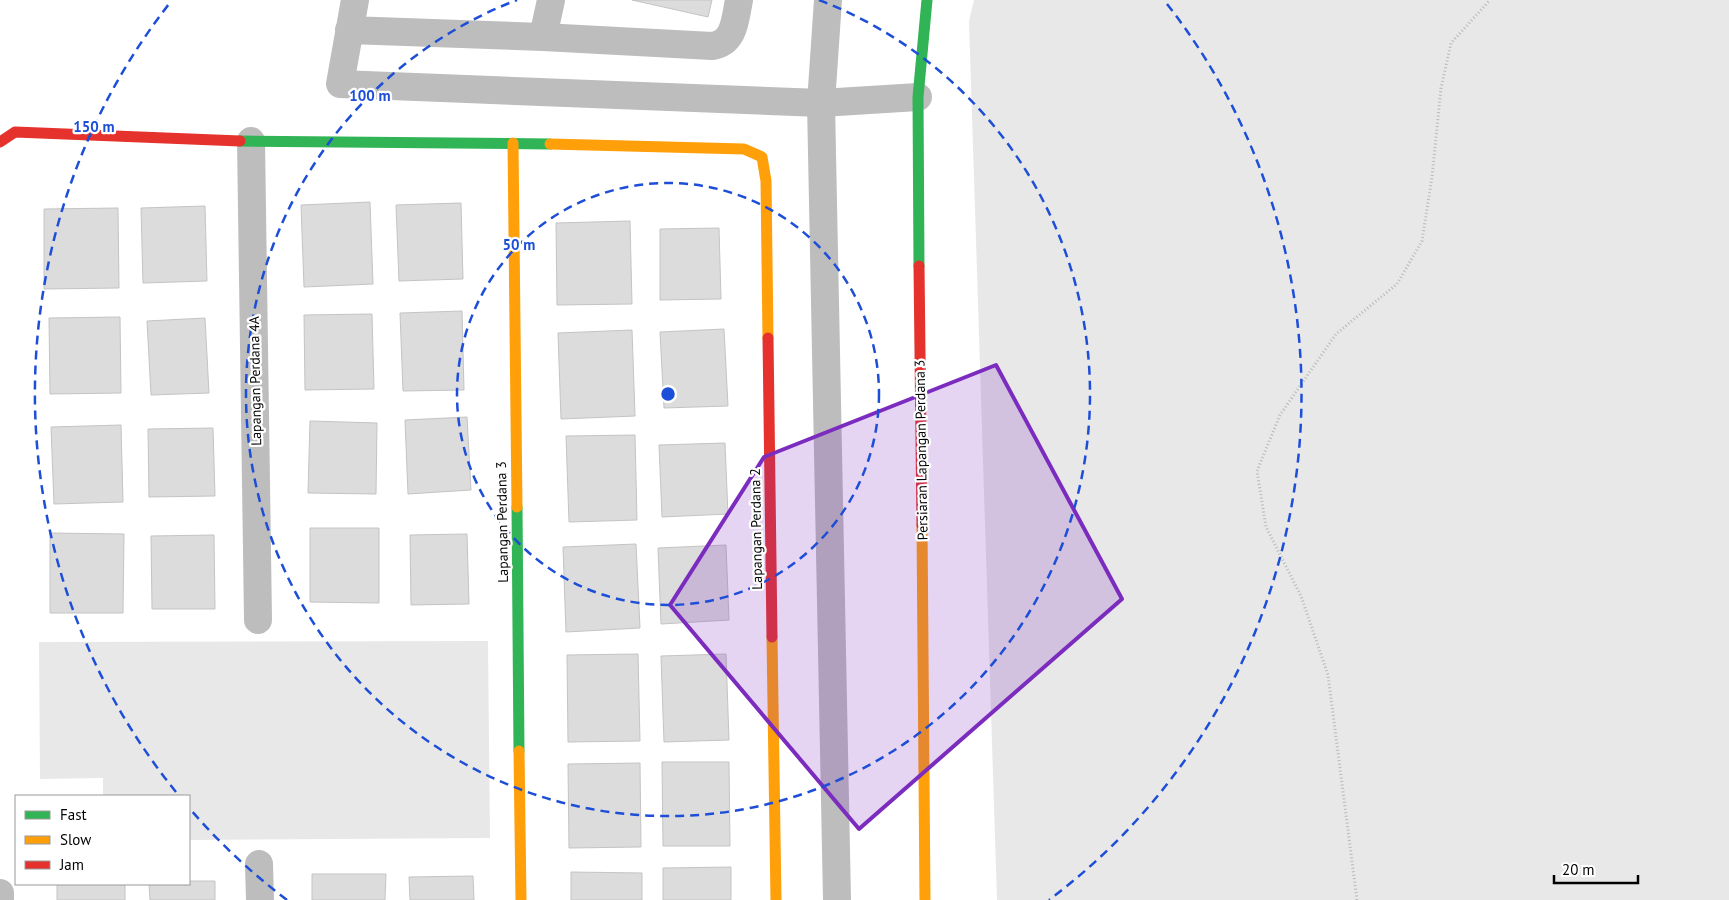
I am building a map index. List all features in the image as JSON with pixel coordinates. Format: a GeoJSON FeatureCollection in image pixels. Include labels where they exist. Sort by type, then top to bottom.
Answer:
{"type":"FeatureCollection","features":[{"type":"Feature","properties":{"kind":"street"},"geometry":{"type":"LineString","coordinates":[[355,0],[340,84],[821,103],[918,97]]}},
{"type":"Feature","properties":{"kind":"street"},"geometry":{"type":"LineString","coordinates":[[543,37],[551,0]]}},
{"type":"Feature","properties":{"kind":"street"},"geometry":{"type":"LineString","coordinates":[[349,30],[543,37],[712,46],[719,45],[730,36],[739,0]]}},
{"type":"Feature","properties":{"kind":"street"},"geometry":{"type":"LineString","coordinates":[[828,0],[821,103],[837,900]]}},
{"type":"Feature","properties":{"kind":"street","name":"Persiaran Lapangan Perdana 3"},"geometry":{"type":"LineString","coordinates":[[925,900],[918,97],[927,0]]}},
{"type":"Feature","properties":{"kind":"street"},"geometry":{"type":"LineString","coordinates":[[0,142],[15,132],[251,141],[513,143]]}},
{"type":"Feature","properties":{"kind":"street","name":"Lapangan Perdana 4A"},"geometry":{"type":"LineString","coordinates":[[251,141],[258,620]]}},
{"type":"Feature","properties":{"kind":"street","name":"Lapangan Perdana 2"},"geometry":{"type":"LineString","coordinates":[[513,143],[744,149],[762,157],[766,181],[776,900]]}},
{"type":"Feature","properties":{"kind":"street","name":"Lapangan Perdana 3"},"geometry":{"type":"LineString","coordinates":[[513,143],[521,900]]}},
{"type":"Feature","properties":{"kind":"street"},"geometry":{"type":"LineString","coordinates":[[259,864],[260,900]]}},
{"type":"Feature","properties":{"kind":"street"},"geometry":{"type":"LineString","coordinates":[[0,893],[0,900]]}},
{"type":"Feature","properties":{"kind":"path"},"geometry":{"type":"LineString","coordinates":[[1357,900],[1328,675],[1301,596],[1266,527],[1257,471],[1280,414],[1336,334],[1397,284],[1422,242],[1432,177],[1440,88],[1451,43],[1490,0]]}},
{"type":"Feature","properties":{"kind":"highlighted area"},"geometry":{"type":"Polygon","coordinates":[[[996,365],[1122,599],[859,829],[670,605],[764,457],[996,365]]]}},
{"type":"Feature","properties":{"kind":"shaded area"},"geometry":{"type":"Polygon","coordinates":[[[974,0],[1729,0],[1729,900],[997,900],[969,21],[974,0]]]}},
{"type":"Feature","properties":{"kind":"shaded area"},"geometry":{"type":"Polygon","coordinates":[[[488,641],[490,838],[190,840],[190,795],[103,795],[103,778],[40,779],[39,642],[488,641]]]}},
{"type":"Feature","properties":{"kind":"building"},"geometry":{"type":"Polygon","coordinates":[[[632,0],[712,0],[708,17],[632,0]]]}},
{"type":"Feature","properties":{"kind":"building"},"geometry":{"type":"Polygon","coordinates":[[[370,202],[373,284],[304,287],[301,205],[370,202]]]}},
{"type":"Feature","properties":{"kind":"building"},"geometry":{"type":"Polygon","coordinates":[[[461,203],[463,279],[399,281],[396,205],[461,203]]]}},
{"type":"Feature","properties":{"kind":"building"},"geometry":{"type":"Polygon","coordinates":[[[205,206],[207,281],[143,283],[141,208],[205,206]]]}},
{"type":"Feature","properties":{"kind":"building"},"geometry":{"type":"Polygon","coordinates":[[[118,208],[119,288],[44,289],[44,209],[118,208]]]}},
{"type":"Feature","properties":{"kind":"building"},"geometry":{"type":"Polygon","coordinates":[[[630,221],[632,304],[557,305],[556,223],[630,221]]]}},
{"type":"Feature","properties":{"kind":"building"},"geometry":{"type":"Polygon","coordinates":[[[719,228],[721,299],[660,300],[660,229],[719,228]]]}},
{"type":"Feature","properties":{"kind":"building"},"geometry":{"type":"Polygon","coordinates":[[[462,311],[464,390],[403,391],[400,313],[462,311]]]}},
{"type":"Feature","properties":{"kind":"building"},"geometry":{"type":"Polygon","coordinates":[[[372,314],[374,389],[305,390],[304,315],[372,314]]]}},
{"type":"Feature","properties":{"kind":"building"},"geometry":{"type":"Polygon","coordinates":[[[120,317],[121,393],[50,394],[49,318],[120,317]]]}},
{"type":"Feature","properties":{"kind":"building"},"geometry":{"type":"Polygon","coordinates":[[[205,318],[209,393],[151,395],[147,321],[205,318]]]}},
{"type":"Feature","properties":{"kind":"building"},"geometry":{"type":"Polygon","coordinates":[[[724,329],[728,406],[664,408],[660,332],[724,329]]]}},
{"type":"Feature","properties":{"kind":"building"},"geometry":{"type":"Polygon","coordinates":[[[632,330],[635,416],[561,419],[558,333],[632,330]]]}},
{"type":"Feature","properties":{"kind":"building"},"geometry":{"type":"Polygon","coordinates":[[[467,417],[471,490],[408,494],[405,420],[467,417]]]}},
{"type":"Feature","properties":{"kind":"building"},"geometry":{"type":"Polygon","coordinates":[[[310,421],[377,423],[376,494],[308,493],[310,421]]]}},
{"type":"Feature","properties":{"kind":"building"},"geometry":{"type":"Polygon","coordinates":[[[121,425],[123,502],[54,504],[51,427],[121,425]]]}},
{"type":"Feature","properties":{"kind":"building"},"geometry":{"type":"Polygon","coordinates":[[[213,428],[215,496],[149,497],[148,429],[213,428]]]}},
{"type":"Feature","properties":{"kind":"building"},"geometry":{"type":"Polygon","coordinates":[[[635,435],[637,520],[569,522],[566,436],[635,435]]]}},
{"type":"Feature","properties":{"kind":"building"},"geometry":{"type":"Polygon","coordinates":[[[725,443],[728,514],[662,517],[659,445],[725,443]]]}},
{"type":"Feature","properties":{"kind":"building"},"geometry":{"type":"Polygon","coordinates":[[[310,528],[379,528],[379,603],[310,602],[310,528]]]}},
{"type":"Feature","properties":{"kind":"building"},"geometry":{"type":"Polygon","coordinates":[[[50,533],[124,534],[123,613],[50,613],[50,533]]]}},
{"type":"Feature","properties":{"kind":"building"},"geometry":{"type":"Polygon","coordinates":[[[467,534],[469,604],[411,605],[410,535],[467,534]]]}},
{"type":"Feature","properties":{"kind":"building"},"geometry":{"type":"Polygon","coordinates":[[[214,535],[215,609],[152,609],[151,536],[214,535]]]}},
{"type":"Feature","properties":{"kind":"building"},"geometry":{"type":"Polygon","coordinates":[[[636,544],[640,628],[566,632],[563,547],[636,544]]]}},
{"type":"Feature","properties":{"kind":"building"},"geometry":{"type":"Polygon","coordinates":[[[726,545],[729,620],[661,624],[658,548],[726,545]]]}},
{"type":"Feature","properties":{"kind":"building"},"geometry":{"type":"Polygon","coordinates":[[[638,654],[640,741],[568,742],[567,655],[638,654]]]}},
{"type":"Feature","properties":{"kind":"building"},"geometry":{"type":"Polygon","coordinates":[[[726,654],[729,740],[664,742],[661,656],[726,654]]]}},
{"type":"Feature","properties":{"kind":"building"},"geometry":{"type":"Polygon","coordinates":[[[662,762],[729,762],[730,846],[663,846],[662,762]]]}},
{"type":"Feature","properties":{"kind":"building"},"geometry":{"type":"Polygon","coordinates":[[[640,763],[641,847],[569,848],[568,764],[640,763]]]}},
{"type":"Feature","properties":{"kind":"building"},"geometry":{"type":"Polygon","coordinates":[[[731,867],[731,900],[663,900],[663,868],[731,867]]]}},
{"type":"Feature","properties":{"kind":"building"},"geometry":{"type":"Polygon","coordinates":[[[571,872],[642,873],[642,900],[571,900],[571,872]]]}},
{"type":"Feature","properties":{"kind":"building"},"geometry":{"type":"Polygon","coordinates":[[[312,874],[386,874],[385,900],[312,900],[312,874]]]}},
{"type":"Feature","properties":{"kind":"building"},"geometry":{"type":"Polygon","coordinates":[[[473,876],[474,900],[410,900],[409,877],[473,876]]]}},
{"type":"Feature","properties":{"kind":"building"},"geometry":{"type":"Polygon","coordinates":[[[190,881],[215,881],[215,900],[150,900],[149,885],[190,885],[190,881]]]}},
{"type":"Feature","properties":{"kind":"building"},"geometry":{"type":"Polygon","coordinates":[[[57,885],[125,885],[125,900],[57,900],[57,885]]]}},
{"type":"Feature","properties":{"kind":"traffic: fast"},"geometry":{"type":"LineString","coordinates":[[919,266],[918,97],[927,0]]}},
{"type":"Feature","properties":{"kind":"traffic: fast"},"geometry":{"type":"LineString","coordinates":[[240,141],[550,144]]}},
{"type":"Feature","properties":{"kind":"traffic: fast"},"geometry":{"type":"LineString","coordinates":[[517,507],[519,751]]}},
{"type":"Feature","properties":{"kind":"traffic: slow"},"geometry":{"type":"LineString","coordinates":[[513,143],[517,507]]}},
{"type":"Feature","properties":{"kind":"traffic: slow"},"geometry":{"type":"LineString","coordinates":[[550,144],[744,149],[762,157],[766,181],[768,338]]}},
{"type":"Feature","properties":{"kind":"traffic: slow"},"geometry":{"type":"LineString","coordinates":[[922,525],[925,900]]}},
{"type":"Feature","properties":{"kind":"traffic: slow"},"geometry":{"type":"LineString","coordinates":[[772,637],[776,900]]}},
{"type":"Feature","properties":{"kind":"traffic: slow"},"geometry":{"type":"LineString","coordinates":[[519,751],[521,900]]}},
{"type":"Feature","properties":{"kind":"traffic: jam"},"geometry":{"type":"LineString","coordinates":[[0,142],[15,132],[240,141]]}},
{"type":"Feature","properties":{"kind":"traffic: jam"},"geometry":{"type":"LineString","coordinates":[[919,266],[922,525]]}},
{"type":"Feature","properties":{"kind":"traffic: jam"},"geometry":{"type":"LineString","coordinates":[[768,338],[772,637]]}}]}
